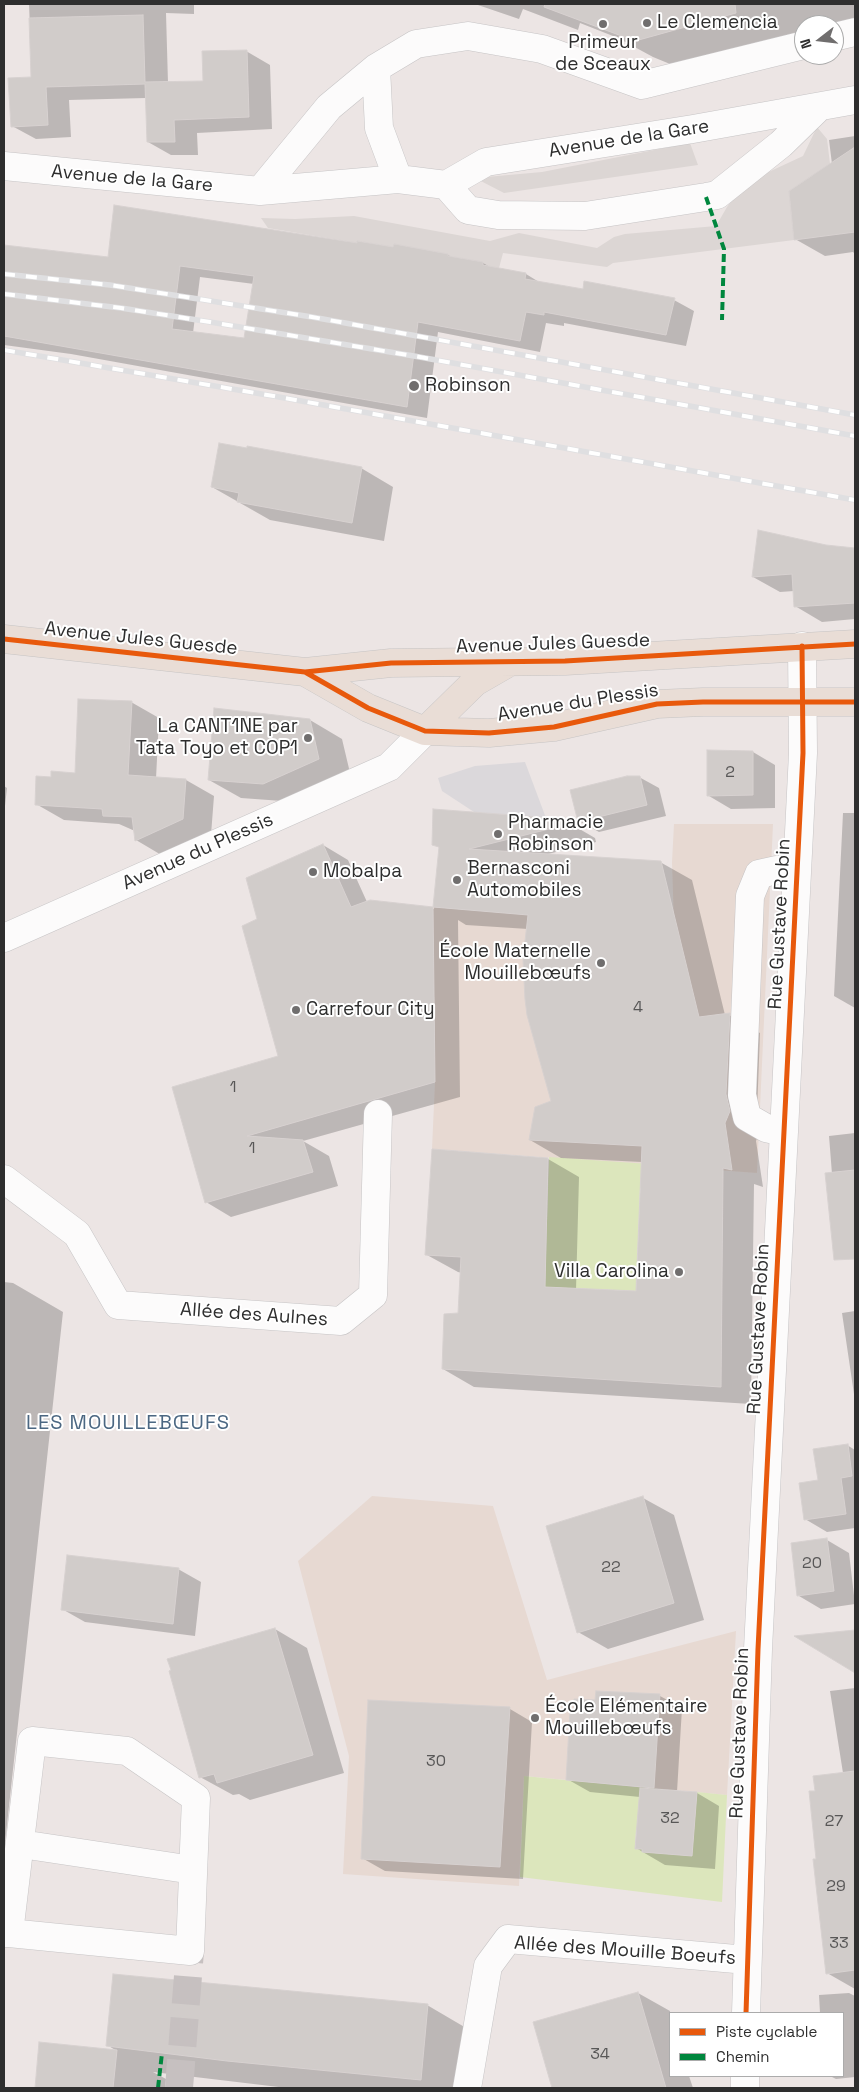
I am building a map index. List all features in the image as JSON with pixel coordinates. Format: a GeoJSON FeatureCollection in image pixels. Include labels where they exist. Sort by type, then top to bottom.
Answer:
{"type":"FeatureCollection","features":[{"type":"Feature","properties":{"kind":"main road","name":"Avenue Jules Guesde"},"geometry":{"type":"LineString","coordinates":[[4,639],[305,672],[390,663],[510,662],[802,646]]}},
{"type":"Feature","properties":{"kind":"main road"},"geometry":{"type":"LineString","coordinates":[[802,646],[855,644]]}},
{"type":"Feature","properties":{"kind":"main road"},"geometry":{"type":"LineString","coordinates":[[426,731],[475,682],[510,662]]}},
{"type":"Feature","properties":{"kind":"main road","name":"Avenue Jules Guesde"},"geometry":{"type":"LineString","coordinates":[[305,672],[368,708],[426,731]]}},
{"type":"Feature","properties":{"kind":"main road","name":"Avenue du Plessis"},"geometry":{"type":"LineString","coordinates":[[426,731],[489,733],[554,727],[657,704],[703,702],[855,702]]}},
{"type":"Feature","properties":{"kind":"street"},"geometry":{"type":"LineString","coordinates":[[260,191],[330,107],[376,68],[416,44],[468,36],[542,49],[642,85],[794,47]]}},
{"type":"Feature","properties":{"kind":"street"},"geometry":{"type":"LineString","coordinates":[[376,68],[379,128],[398,180]]}},
{"type":"Feature","properties":{"kind":"street","name":"Avenue de la Gare"},"geometry":{"type":"LineString","coordinates":[[4,166],[260,191],[398,180],[446,185],[486,162],[818,108],[855,100]]}},
{"type":"Feature","properties":{"kind":"street"},"geometry":{"type":"LineString","coordinates":[[446,185],[468,210],[498,215],[585,216],[706,198],[717,195],[760,161],[781,144],[818,108]]}},
{"type":"Feature","properties":{"kind":"street","name":"Rue Gustave Robin"},"geometry":{"type":"LineString","coordinates":[[746,2012],[758,1649],[803,753],[802,646]]}},
{"type":"Feature","properties":{"kind":"street","name":"Avenue du Plessis"},"geometry":{"type":"LineString","coordinates":[[4,938],[389,768],[426,731]]}},
{"type":"Feature","properties":{"kind":"street"},"geometry":{"type":"LineString","coordinates":[[784,1132],[766,1128],[747,1117],[742,1095],[750,896],[759,874],[777,870],[797,869]]}},
{"type":"Feature","properties":{"kind":"street","name":"Allée des Aulnes"},"geometry":{"type":"LineString","coordinates":[[4,1178],[77,1234],[118,1305],[342,1322],[373,1295],[378,1114]]}},
{"type":"Feature","properties":{"kind":"street"},"geometry":{"type":"LineString","coordinates":[[32,1741],[127,1751],[196,1798],[190,1951],[6,1933],[21,1844],[32,1741]]}},
{"type":"Feature","properties":{"kind":"street"},"geometry":{"type":"LineString","coordinates":[[21,1844],[193,1870]]}},
{"type":"Feature","properties":{"kind":"street","name":"Allée des Mouille Boeufs"},"geometry":{"type":"LineString","coordinates":[[467,2088],[488,1966],[508,1939],[747,1960]]}},
{"type":"Feature","properties":{"kind":"shaded area"},"geometry":{"type":"Polygon","coordinates":[[[817,127],[827,139],[831,172],[812,176],[789,191],[794,240],[613,263],[607,267],[503,253],[499,268],[483,265],[483,262],[448,256],[448,254],[394,244],[393,247],[358,241],[357,243],[268,228],[261,218],[295,219],[354,216],[490,241],[519,233],[597,248],[614,237],[625,234],[716,226],[737,194],[760,176],[803,156],[817,127]]]}},
{"type":"Feature","properties":{"kind":"shaded area"},"geometry":{"type":"Polygon","coordinates":[[[690,143],[698,165],[504,193],[475,178],[542,172],[690,143]]]}},
{"type":"Feature","properties":{"kind":"shaded area"},"geometry":{"type":"Polygon","coordinates":[[[525,762],[546,818],[474,812],[442,791],[438,778],[475,766],[525,762]]]}},
{"type":"Feature","properties":{"kind":"shaded area","name":"École Maternelle Mouillebœufs"},"geometry":{"type":"Polygon","coordinates":[[[674,824],[773,824],[757,1173],[432,1149],[435,1082],[433,907],[674,926],[672,862],[674,824]]]}},
{"type":"Feature","properties":{"kind":"shaded area","name":"École Elémentaire Mouillebœufs"},"geometry":{"type":"Polygon","coordinates":[[[372,1496],[493,1506],[547,1680],[736,1631],[727,1795],[524,1776],[519,1886],[343,1874],[349,1756],[298,1561],[372,1496]]]}},
{"type":"Feature","properties":{"kind":"green space"},"geometry":{"type":"Polygon","coordinates":[[[549,1157],[691,1167],[691,1189],[640,1188],[636,1291],[545,1287],[549,1157]]]}},
{"type":"Feature","properties":{"kind":"green space"},"geometry":{"type":"Polygon","coordinates":[[[524,1776],[678,1791],[644,1830],[636,1830],[635,1848],[642,1849],[642,1852],[692,1856],[697,1792],[727,1795],[722,1902],[520,1877],[524,1776]]]}},
{"type":"Feature","properties":{"kind":"building","name":"Le Clemencia"},"geometry":{"type":"Polygon","coordinates":[[[545,4],[735,4],[736,13],[635,41],[544,7],[545,4]]]}},
{"type":"Feature","properties":{"kind":"building"},"geometry":{"type":"Polygon","coordinates":[[[143,15],[145,82],[203,81],[202,51],[247,50],[249,117],[174,120],[175,142],[147,142],[145,84],[46,87],[48,125],[11,127],[8,78],[31,77],[29,18],[143,15]]]}},
{"type":"Feature","properties":{"kind":"building"},"geometry":{"type":"Polygon","coordinates":[[[855,147],[855,232],[794,240],[789,191],[855,147]]]}},
{"type":"Feature","properties":{"kind":"building"},"geometry":{"type":"Polygon","coordinates":[[[114,205],[357,243],[357,241],[393,247],[394,244],[448,254],[448,256],[483,262],[483,265],[526,273],[525,279],[583,289],[584,281],[675,298],[666,335],[544,312],[544,315],[526,312],[520,341],[418,322],[407,407],[4,336],[4,245],[108,257],[114,205]],[[180,266],[172,329],[244,338],[254,276],[180,266]]]}},
{"type":"Feature","properties":{"kind":"building"},"geometry":{"type":"Polygon","coordinates":[[[219,443],[247,448],[247,446],[362,467],[352,523],[237,502],[239,493],[211,487],[219,443]]]}},
{"type":"Feature","properties":{"kind":"building"},"geometry":{"type":"Polygon","coordinates":[[[758,530],[826,545],[855,548],[855,603],[794,607],[792,574],[752,577],[758,530]]]}},
{"type":"Feature","properties":{"kind":"building"},"geometry":{"type":"Polygon","coordinates":[[[78,699],[132,701],[128,775],[186,779],[183,819],[135,841],[132,817],[103,816],[102,809],[35,805],[36,776],[51,777],[51,771],[75,773],[78,699]]]}},
{"type":"Feature","properties":{"kind":"building"},"geometry":{"type":"Polygon","coordinates":[[[214,708],[310,719],[319,759],[263,784],[208,780],[214,708]]]}},
{"type":"Feature","properties":{"kind":"building"},"geometry":{"type":"Polygon","coordinates":[[[707,750],[753,751],[753,795],[707,796],[707,750]]]}},
{"type":"Feature","properties":{"kind":"building"},"geometry":{"type":"Polygon","coordinates":[[[627,776],[640,776],[647,805],[578,822],[570,790],[627,776]]]}},
{"type":"Feature","properties":{"kind":"building"},"geometry":{"type":"Polygon","coordinates":[[[433,809],[564,819],[565,825],[469,849],[661,861],[699,1017],[730,1013],[726,1094],[730,1111],[725,1123],[732,1170],[723,1168],[721,1387],[442,1369],[444,1314],[458,1313],[461,1257],[425,1255],[432,1149],[548,1158],[545,1287],[636,1291],[642,1146],[529,1140],[535,1107],[551,1101],[527,1015],[525,999],[523,959],[528,915],[433,907],[439,847],[432,845],[433,809]]]}},
{"type":"Feature","properties":{"kind":"building"},"geometry":{"type":"Polygon","coordinates":[[[323,844],[351,907],[370,900],[433,907],[435,1082],[247,1136],[303,1140],[313,1172],[205,1203],[172,1087],[278,1056],[242,926],[257,919],[246,878],[323,844]]]}},
{"type":"Feature","properties":{"kind":"building"},"geometry":{"type":"Polygon","coordinates":[[[855,1170],[855,1259],[834,1260],[825,1173],[855,1170]]]}},
{"type":"Feature","properties":{"kind":"building"},"geometry":{"type":"Polygon","coordinates":[[[848,1444],[852,1476],[841,1478],[846,1514],[804,1520],[799,1483],[818,1480],[813,1449],[848,1444]]]}},
{"type":"Feature","properties":{"kind":"building"},"geometry":{"type":"Polygon","coordinates":[[[643,1496],[674,1603],[577,1633],[546,1526],[643,1496]]]}},
{"type":"Feature","properties":{"kind":"building"},"geometry":{"type":"Polygon","coordinates":[[[827,1538],[834,1591],[797,1596],[791,1543],[827,1538]]]}},
{"type":"Feature","properties":{"kind":"building"},"geometry":{"type":"Polygon","coordinates":[[[67,1555],[179,1568],[173,1624],[61,1610],[67,1555]]]}},
{"type":"Feature","properties":{"kind":"building"},"geometry":{"type":"Polygon","coordinates":[[[275,1628],[313,1755],[217,1783],[214,1774],[199,1778],[167,1659],[275,1628]]]}},
{"type":"Feature","properties":{"kind":"building"},"geometry":{"type":"Polygon","coordinates":[[[855,1630],[855,1673],[794,1636],[855,1630]]]}},
{"type":"Feature","properties":{"kind":"building"},"geometry":{"type":"Polygon","coordinates":[[[596,1691],[660,1694],[654,1788],[566,1780],[570,1711],[574,1711],[574,1699],[595,1700],[596,1691]]]}},
{"type":"Feature","properties":{"kind":"building"},"geometry":{"type":"Polygon","coordinates":[[[368,1700],[510,1707],[500,1867],[361,1859],[368,1700]]]}},
{"type":"Feature","properties":{"kind":"building"},"geometry":{"type":"Polygon","coordinates":[[[855,1771],[855,1970],[826,1974],[813,1859],[816,1859],[809,1791],[815,1791],[813,1776],[855,1771]]]}},
{"type":"Feature","properties":{"kind":"building"},"geometry":{"type":"Polygon","coordinates":[[[640,1788],[697,1792],[692,1856],[642,1852],[642,1849],[635,1849],[640,1788]]]}},
{"type":"Feature","properties":{"kind":"building"},"geometry":{"type":"Polygon","coordinates":[[[113,1974],[428,2004],[421,2080],[227,2061],[106,2046],[113,1974]]]}},
{"type":"Feature","properties":{"kind":"building"},"geometry":{"type":"Polygon","coordinates":[[[638,1992],[666,2088],[552,2088],[533,2022],[638,1992]]]}},
{"type":"Feature","properties":{"kind":"building"},"geometry":{"type":"Polygon","coordinates":[[[39,2042],[117,2050],[113,2088],[35,2088],[39,2042]]]}},
{"type":"Feature","properties":{"kind":"tunnel"},"geometry":{"type":"LineString","coordinates":[[179,2088],[190,1951]]}},
{"type":"Feature","properties":{"kind":"railway"},"geometry":{"type":"LineString","coordinates":[[4,274],[110,285],[312,317],[855,415]]}},
{"type":"Feature","properties":{"kind":"railway"},"geometry":{"type":"LineString","coordinates":[[4,294],[121,308],[414,356],[855,436]]}},
{"type":"Feature","properties":{"kind":"railway"},"geometry":{"type":"LineString","coordinates":[[4,350],[855,500]]}},
{"type":"Feature","properties":{"kind":"marked path"},"geometry":{"type":"LineString","coordinates":[[706,197],[724,249],[722,320]]}},
{"type":"Feature","properties":{"kind":"marked path"},"geometry":{"type":"LineString","coordinates":[[158,2088],[162,2053]]}},
{"type":"Feature","properties":{"kind":"cycle path"},"geometry":{"type":"LineString","coordinates":[[4,639],[305,672],[391,663],[565,661],[855,644]]}},
{"type":"Feature","properties":{"kind":"cycle path"},"geometry":{"type":"LineString","coordinates":[[746,2012],[758,1649],[803,753],[802,646]]}},
{"type":"Feature","properties":{"kind":"cycle path"},"geometry":{"type":"LineString","coordinates":[[305,672],[368,708],[425,731],[489,733],[554,727],[657,704],[703,702],[855,702]]}},
{"type":"Feature","properties":{"kind":"place","name":"Le Clemencia"},"geometry":{"type":"Point","coordinates":[647,23]}},
{"type":"Feature","properties":{"kind":"place","name":"Primeur de Sceaux"},"geometry":{"type":"Point","coordinates":[603,24]}},
{"type":"Feature","properties":{"kind":"place","name":"Robinson"},"geometry":{"type":"Point","coordinates":[414,386]}},
{"type":"Feature","properties":{"kind":"place","name":"La CANT1NE par Tata Toyo et COP1"},"geometry":{"type":"Point","coordinates":[308,738]}},
{"type":"Feature","properties":{"kind":"place","name":"Pharmacie Robinson"},"geometry":{"type":"Point","coordinates":[498,834]}},
{"type":"Feature","properties":{"kind":"place","name":"Mobalpa"},"geometry":{"type":"Point","coordinates":[313,872]}},
{"type":"Feature","properties":{"kind":"place","name":"Bernasconi Automobiles"},"geometry":{"type":"Point","coordinates":[457,880]}},
{"type":"Feature","properties":{"kind":"place","name":"École Maternelle Mouillebœufs"},"geometry":{"type":"Point","coordinates":[601,963]}},
{"type":"Feature","properties":{"kind":"place","name":"Carrefour City"},"geometry":{"type":"Point","coordinates":[296,1010]}},
{"type":"Feature","properties":{"kind":"place","name":"Villa Carolina"},"geometry":{"type":"Point","coordinates":[679,1272]}},
{"type":"Feature","properties":{"kind":"place","name":"École Elémentaire Mouillebœufs"},"geometry":{"type":"Point","coordinates":[535,1718]}},
{"type":"Feature","properties":{"kind":"district","name":"LES MOUILLEBŒUFS"},"geometry":{"type":"Point","coordinates":[128,1424]}}]}
